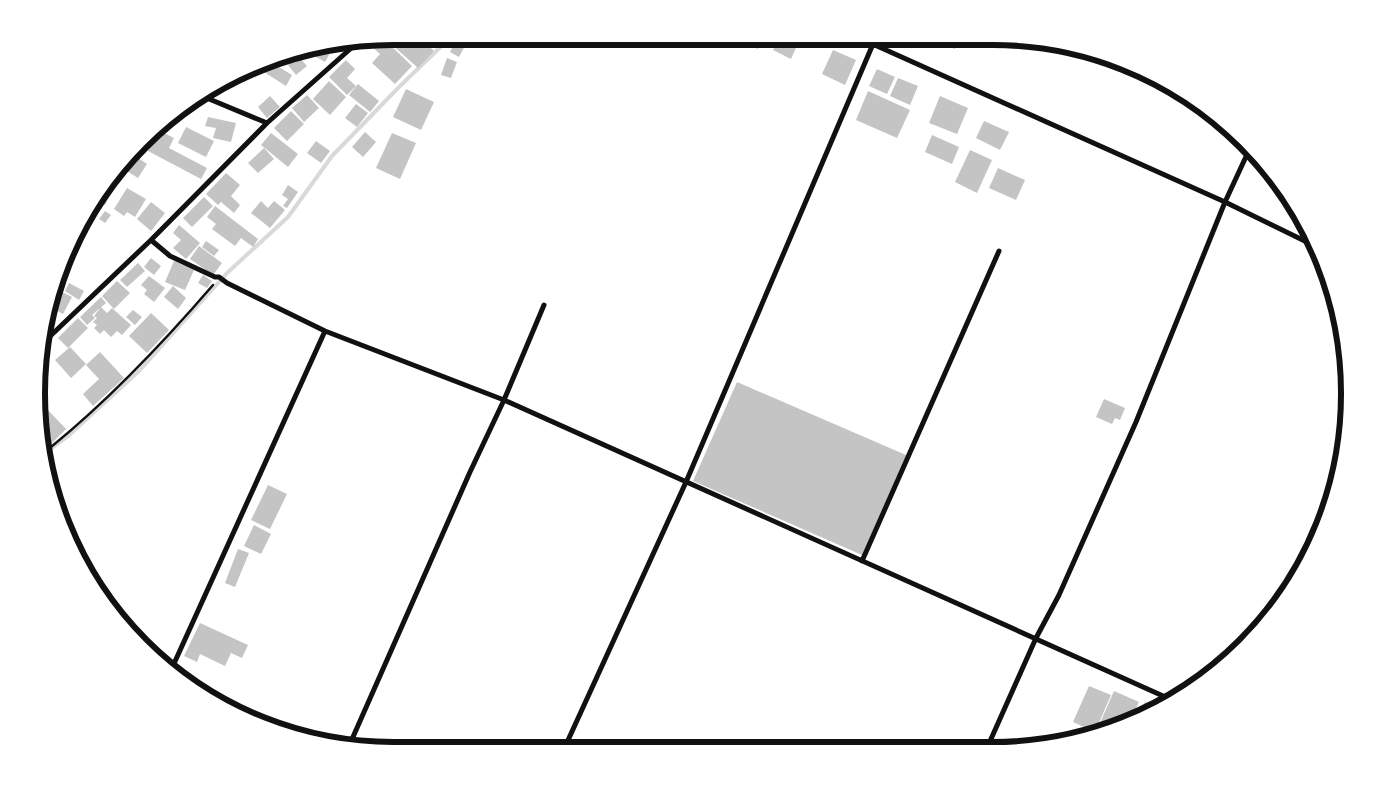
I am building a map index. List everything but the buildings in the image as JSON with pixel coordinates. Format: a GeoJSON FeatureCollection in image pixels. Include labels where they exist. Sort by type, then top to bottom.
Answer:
{"type":"FeatureCollection","features":[{"type":"Feature","properties":{"kind":"street"},"geometry":{"type":"LineString","coordinates":[[567,742],[686,482],[873,45]]}},
{"type":"Feature","properties":{"kind":"street"},"geometry":{"type":"LineString","coordinates":[[875,45],[1225,202],[1306,242]]}},
{"type":"Feature","properties":{"kind":"street"},"geometry":{"type":"LineString","coordinates":[[50,336],[151,240],[267,123],[352,48]]}},
{"type":"Feature","properties":{"kind":"street"},"geometry":{"type":"LineString","coordinates":[[208,99],[267,123]]}},
{"type":"Feature","properties":{"kind":"street"},"geometry":{"type":"LineString","coordinates":[[990,742],[1036,638],[1059,595],[1132,431],[1225,202],[1247,155]]}},
{"type":"Feature","properties":{"kind":"street"},"geometry":{"type":"LineString","coordinates":[[151,240],[170,256],[217,277],[325,331],[504,400],[1164,696]]}},
{"type":"Feature","properties":{"kind":"street"},"geometry":{"type":"LineString","coordinates":[[862,561],[999,251]]}},
{"type":"Feature","properties":{"kind":"street"},"geometry":{"type":"LineString","coordinates":[[352,739],[470,472],[504,400],[544,305]]}},
{"type":"Feature","properties":{"kind":"street"},"geometry":{"type":"LineString","coordinates":[[174,664],[325,331]]}},
{"type":"Feature","properties":{"kind":"path"},"geometry":{"type":"LineString","coordinates":[[50,448],[88,416],[144,362],[214,284],[217,277]]}},
{"type":"Feature","properties":{"kind":"waterway"},"geometry":{"type":"LineString","coordinates":[[50,449],[67,437],[140,370],[227,273],[288,217],[332,156],[443,45]]}}]}
